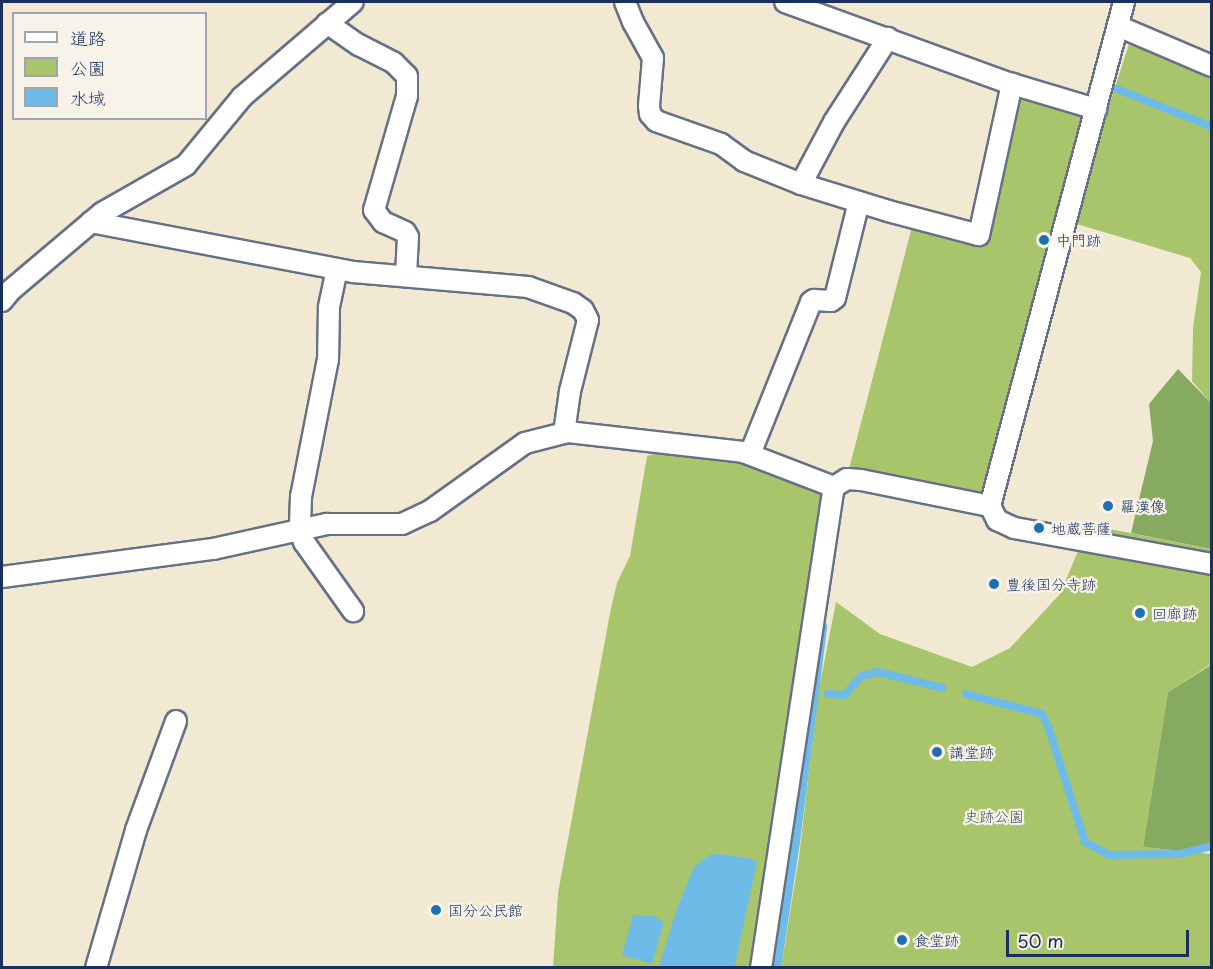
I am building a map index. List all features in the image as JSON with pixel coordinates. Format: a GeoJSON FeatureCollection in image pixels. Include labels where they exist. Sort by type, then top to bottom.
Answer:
{"type":"FeatureCollection","features":[{"type":"Feature","properties":{"kind":"street"},"geometry":{"type":"LineString","coordinates":[[2,301],[11,290],[91,222],[113,206],[140,193],[186,165],[242,97],[353,2]]}},
{"type":"Feature","properties":{"kind":"street"},"geometry":{"type":"LineString","coordinates":[[625,2],[653,58],[649,106],[652,117],[721,144],[744,161],[801,184],[979,234],[1012,84]]}},
{"type":"Feature","properties":{"kind":"street"},"geometry":{"type":"LineString","coordinates":[[785,2],[1012,84],[1096,110]]}},
{"type":"Feature","properties":{"kind":"street"},"geometry":{"type":"LineString","coordinates":[[1124,2],[990,506],[997,520],[1014,528],[1212,564]]}},
{"type":"Feature","properties":{"kind":"street"},"geometry":{"type":"LineString","coordinates":[[327,23],[359,45],[394,63],[407,76],[407,96],[374,210],[382,222],[405,232],[408,237],[406,276]]}},
{"type":"Feature","properties":{"kind":"street"},"geometry":{"type":"LineString","coordinates":[[1118,26],[1212,66]]}},
{"type":"Feature","properties":{"kind":"street"},"geometry":{"type":"LineString","coordinates":[[801,184],[834,122],[888,38]]}},
{"type":"Feature","properties":{"kind":"street"},"geometry":{"type":"LineString","coordinates":[[750,454],[811,302],[831,301],[835,298],[859,202]]}},
{"type":"Feature","properties":{"kind":"street"},"geometry":{"type":"LineString","coordinates":[[91,222],[337,268],[528,287],[573,303],[583,310],[588,320],[570,391],[564,433]]}},
{"type":"Feature","properties":{"kind":"street"},"geometry":{"type":"LineString","coordinates":[[337,268],[329,308],[328,359],[302,496],[300,528],[304,542],[352,611]]}},
{"type":"Feature","properties":{"kind":"street"},"geometry":{"type":"LineString","coordinates":[[2,577],[213,549],[300,528],[354,523],[402,525],[430,511],[525,443],[564,433],[594,433],[750,454],[834,487]]}},
{"type":"Feature","properties":{"kind":"street"},"geometry":{"type":"LineString","coordinates":[[761,968],[834,487],[847,479],[861,480],[990,506]]}},
{"type":"Feature","properties":{"kind":"street"},"geometry":{"type":"LineString","coordinates":[[96,968],[136,830],[176,721]]}},
{"type":"Feature","properties":{"kind":"green space"},"geometry":{"type":"Polygon","coordinates":[[[1138,40],[1211,71],[1211,403],[1192,381],[1193,328],[1201,272],[1190,258],[1077,224],[1107,112],[1129,44],[1138,40]]]}},
{"type":"Feature","properties":{"kind":"green space"},"geometry":{"type":"Polygon","coordinates":[[[1015,89],[1088,112],[988,490],[982,496],[849,469],[913,223],[984,239],[1015,89]]]}},
{"type":"Feature","properties":{"kind":"green space"},"geometry":{"type":"Polygon","coordinates":[[[1178,369],[1211,403],[1211,549],[1131,533],[1153,441],[1149,404],[1178,369]]]}},
{"type":"Feature","properties":{"kind":"green space"},"geometry":{"type":"Polygon","coordinates":[[[673,449],[746,463],[822,492],[818,537],[756,967],[553,968],[558,893],[611,608],[617,583],[630,556],[647,456],[673,449]]]}},
{"type":"Feature","properties":{"kind":"green space","name":"史跡公園"},"geometry":{"type":"Polygon","coordinates":[[[1089,525],[1211,549],[1211,664],[1168,692],[1143,847],[1211,854],[1211,967],[781,968],[799,857],[818,694],[836,602],[880,634],[972,667],[1010,648],[1060,594],[1089,525]]]}},
{"type":"Feature","properties":{"kind":"green space"},"geometry":{"type":"Polygon","coordinates":[[[1211,665],[1211,848],[1200,853],[1143,847],[1168,692],[1211,665]]]}},
{"type":"Feature","properties":{"kind":"water"},"geometry":{"type":"Polygon","coordinates":[[[709,855],[749,858],[757,862],[734,968],[659,967],[676,911],[694,867],[709,855]]]}},
{"type":"Feature","properties":{"kind":"water"},"geometry":{"type":"Polygon","coordinates":[[[633,915],[653,916],[664,922],[652,964],[622,955],[633,915]]]}},
{"type":"Feature","properties":{"kind":"waterway"},"geometry":{"type":"LineString","coordinates":[[1117,89],[1212,127]]}},
{"type":"Feature","properties":{"kind":"waterway"},"geometry":{"type":"LineString","coordinates":[[777,968],[796,842],[823,627]]}},
{"type":"Feature","properties":{"kind":"waterway"},"geometry":{"type":"LineString","coordinates":[[828,694],[845,695],[861,676],[878,672],[942,688]]}},
{"type":"Feature","properties":{"kind":"waterway"},"geometry":{"type":"LineString","coordinates":[[966,694],[1042,714],[1048,726],[1085,842],[1109,855],[1180,854],[1212,846]]}},
{"type":"Feature","properties":{"kind":"place","name":"中門跡"},"geometry":{"type":"Point","coordinates":[1044,240]}},
{"type":"Feature","properties":{"kind":"place","name":"羅漢像"},"geometry":{"type":"Point","coordinates":[1108,506]}},
{"type":"Feature","properties":{"kind":"place","name":"地蔵菩薩"},"geometry":{"type":"Point","coordinates":[1039,528]}},
{"type":"Feature","properties":{"kind":"place","name":"豊後国分寺跡"},"geometry":{"type":"Point","coordinates":[994,584]}},
{"type":"Feature","properties":{"kind":"place","name":"回廊跡"},"geometry":{"type":"Point","coordinates":[1140,613]}},
{"type":"Feature","properties":{"kind":"place","name":"講堂跡"},"geometry":{"type":"Point","coordinates":[937,752]}},
{"type":"Feature","properties":{"kind":"place","name":"国分公民館"},"geometry":{"type":"Point","coordinates":[436,910]}},
{"type":"Feature","properties":{"kind":"place","name":"食堂跡"},"geometry":{"type":"Point","coordinates":[902,940]}}]}
